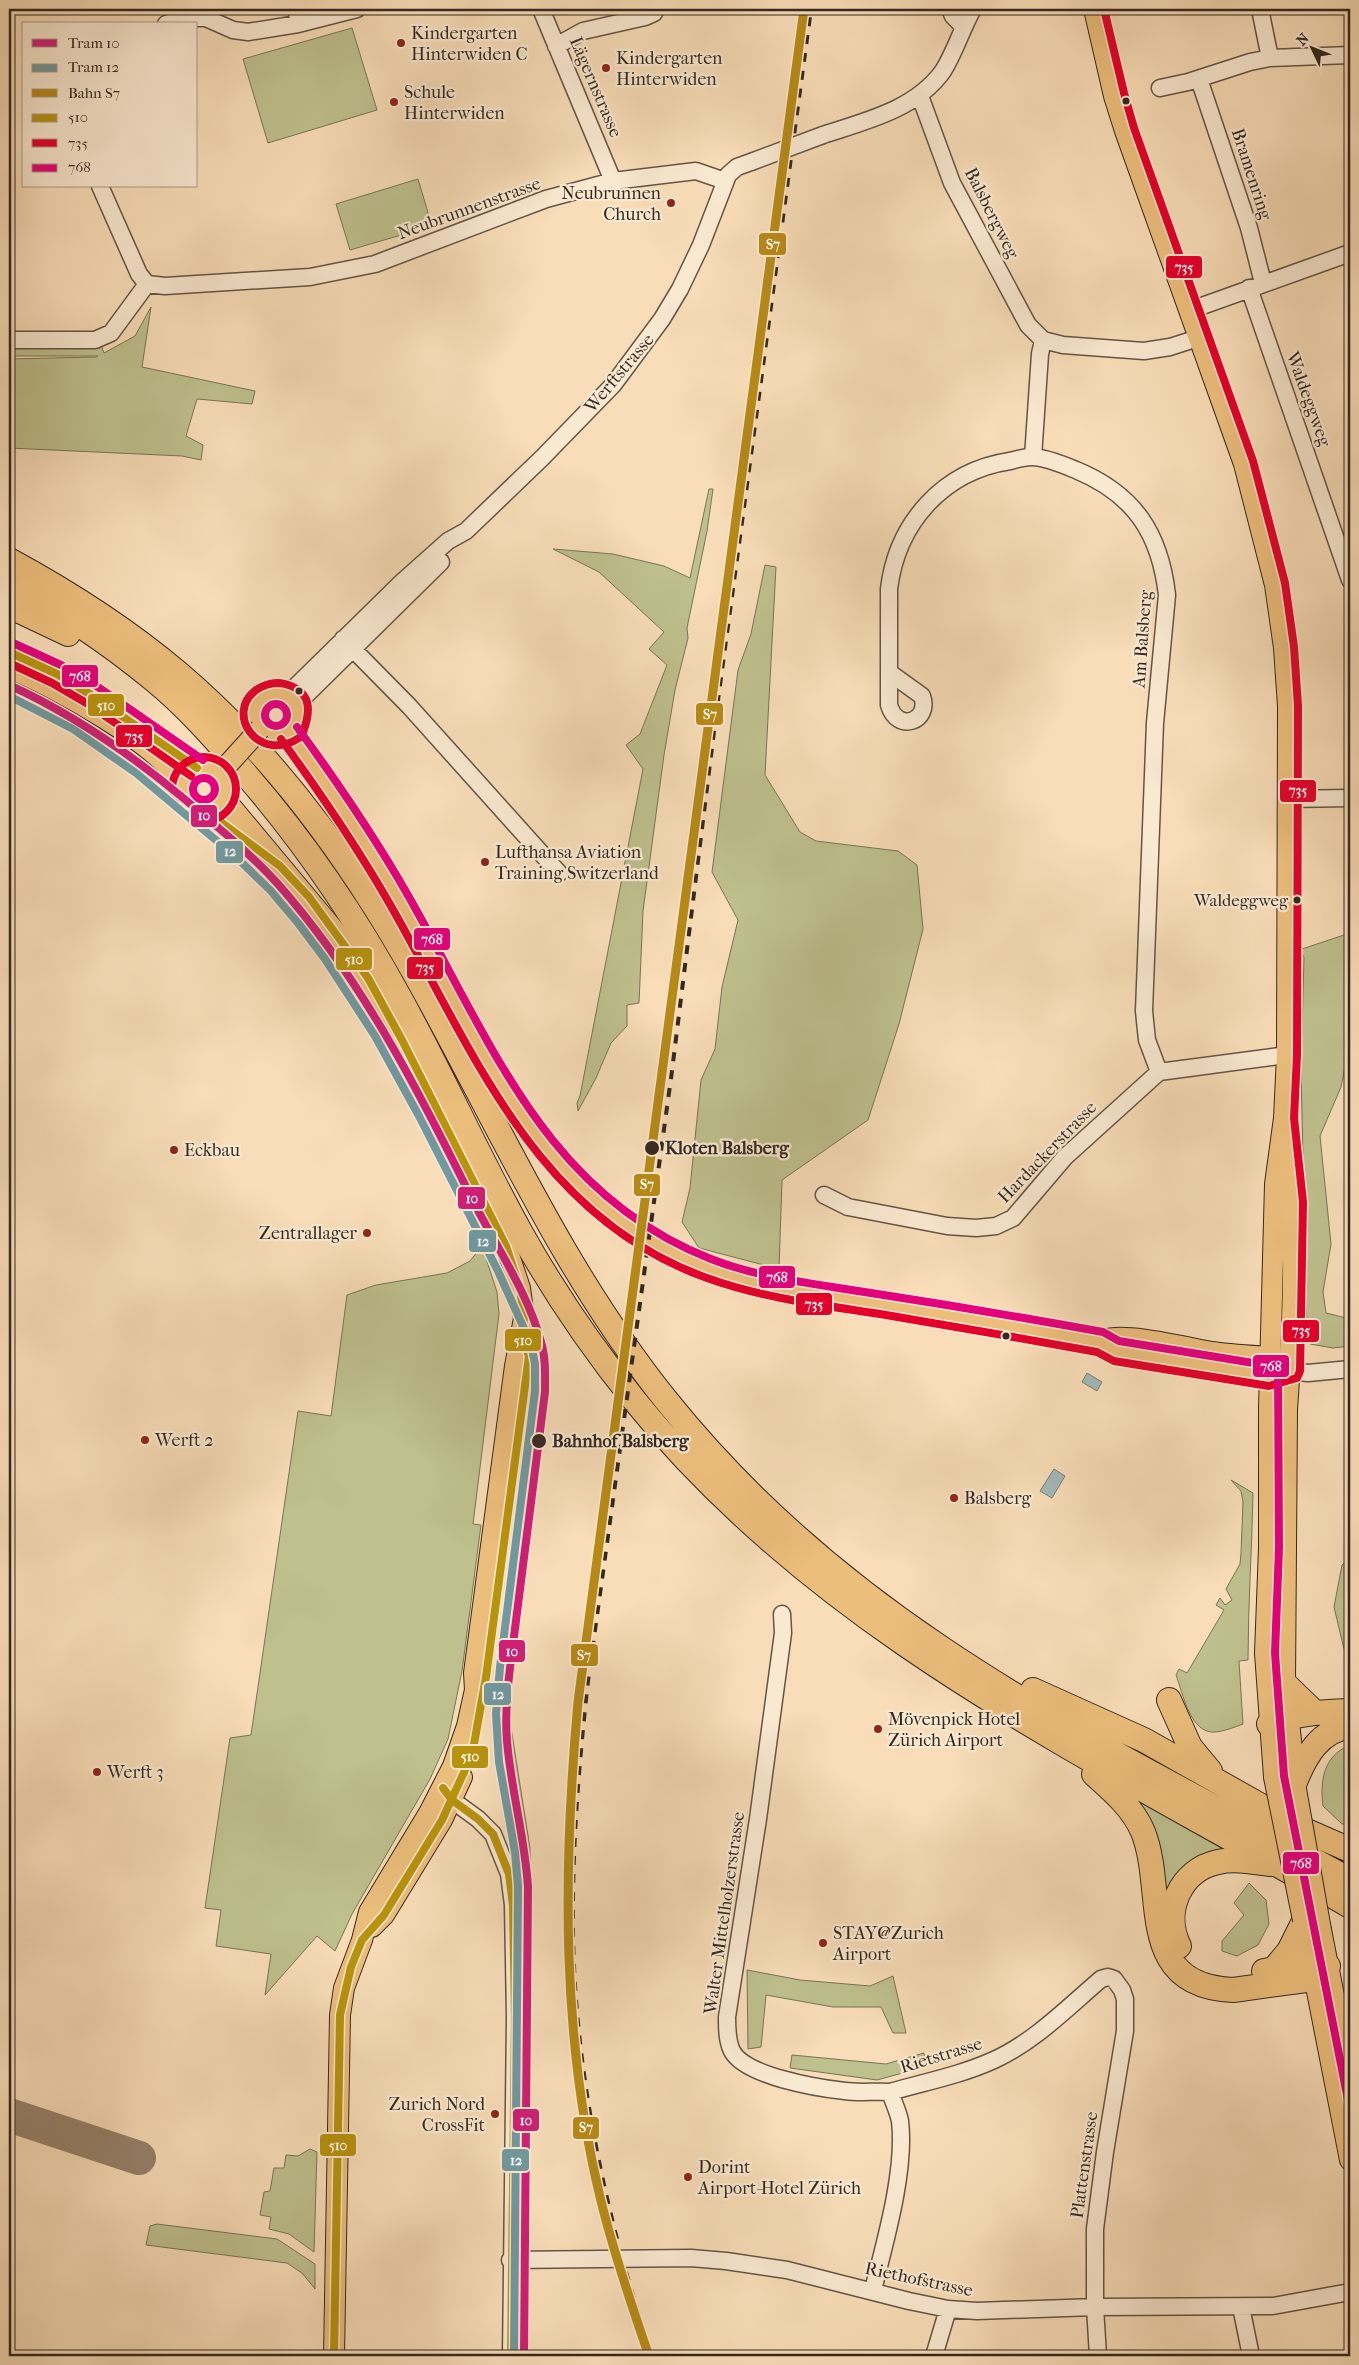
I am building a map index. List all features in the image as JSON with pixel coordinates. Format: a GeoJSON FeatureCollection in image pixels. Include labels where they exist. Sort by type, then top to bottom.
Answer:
{"type":"FeatureCollection","features":[{"type":"Feature","properties":{"kind":"highway"},"geometry":{"type":"LineString","coordinates":[[9,560],[74,598],[143,645],[199,692],[271,765],[338,850],[377,909],[430,1000],[508,1153],[562,1250],[613,1331],[694,1434],[768,1511],[871,1598],[938,1646],[1068,1726],[1350,1880]]}},
{"type":"Feature","properties":{"kind":"highway"},"geometry":{"type":"LineString","coordinates":[[9,583],[64,615],[154,680],[202,726],[260,790],[318,863],[379,960],[420,1035],[508,1209],[557,1295],[595,1350],[652,1422],[746,1520],[834,1595],[935,1667],[1064,1746],[1350,1906]]}},
{"type":"Feature","properties":{"kind":"highway"},"geometry":{"type":"LineString","coordinates":[[9,606],[74,638],[141,680],[203,732],[260,790]]}},
{"type":"Feature","properties":{"kind":"highway"},"geometry":{"type":"LineString","coordinates":[[938,1646],[1144,1740],[1302,1829],[1345,1846]]}},
{"type":"Feature","properties":{"kind":"highway"},"geometry":{"type":"LineString","coordinates":[[1285,1684],[1314,1712],[1347,1722]]}},
{"type":"Feature","properties":{"kind":"highway"},"geometry":{"type":"LineString","coordinates":[[1144,1740],[1159,1733],[1167,1723],[1170,1714],[1169,1700],[1190,1748],[1199,1760],[1228,1788]]}},
{"type":"Feature","properties":{"kind":"highway"},"geometry":{"type":"LineString","coordinates":[[1281,1723],[1314,1712]]}},
{"type":"Feature","properties":{"kind":"highway"},"geometry":{"type":"LineString","coordinates":[[1281,1723],[1347,1722]]}},
{"type":"Feature","properties":{"kind":"highway"},"geometry":{"type":"LineString","coordinates":[[1288,1783],[1315,1745],[1347,1722]]}},
{"type":"Feature","properties":{"kind":"highway"},"geometry":{"type":"LineString","coordinates":[[1064,1746],[1115,1793],[1140,1824],[1150,1859],[1159,1933],[1167,1954],[1180,1970],[1200,1983],[1222,1989],[1244,1989],[1318,1969]]}},
{"type":"Feature","properties":{"kind":"highway"},"geometry":{"type":"LineString","coordinates":[[1279,1865],[1224,1860],[1205,1866],[1190,1876],[1180,1889],[1174,1904],[1172,1918],[1180,1948],[1190,1960],[1202,1969],[1215,1974],[1230,1976],[1274,1969],[1318,1969]]}},
{"type":"Feature","properties":{"kind":"highway"},"geometry":{"type":"LineString","coordinates":[[1274,1969],[1309,1925]]}},
{"type":"Feature","properties":{"kind":"main road"},"geometry":{"type":"LineString","coordinates":[[1094,9],[1117,105],[1244,464],[1275,585],[1284,648],[1288,706],[1287,1055],[1284,1118],[1275,1184],[1270,1367],[1269,1548],[1265,1652],[1281,1723],[1309,1925],[1350,2160]]}},
{"type":"Feature","properties":{"kind":"main road"},"geometry":{"type":"LineString","coordinates":[[9,652],[56,674],[93,696],[197,768],[210,768],[221,773],[226,786],[224,798],[215,808],[206,811],[197,810],[189,806],[182,795],[182,786],[187,775],[197,768]]}},
{"type":"Feature","properties":{"kind":"main road"},"geometry":{"type":"LineString","coordinates":[[9,668],[49,685],[91,711],[150,752],[178,778],[182,786]]}},
{"type":"Feature","properties":{"kind":"main road"},"geometry":{"type":"LineString","coordinates":[[272,693],[292,700],[298,710],[297,723],[289,733],[276,737],[270,736],[260,729],[254,715],[259,701],[272,693]]}},
{"type":"Feature","properties":{"kind":"main road"},"geometry":{"type":"LineString","coordinates":[[221,773],[260,729]]}},
{"type":"Feature","properties":{"kind":"main road"},"geometry":{"type":"LineString","coordinates":[[289,733],[336,797],[369,850],[410,920],[470,1030],[533,1136],[566,1176],[607,1212],[659,1247],[706,1268],[752,1282],[1101,1342],[1116,1351],[1270,1367],[1290,1371]]}},
{"type":"Feature","properties":{"kind":"main road"},"geometry":{"type":"LineString","coordinates":[[224,798],[280,866],[309,897],[340,937],[368,978],[411,1057],[506,1246],[520,1288],[524,1318],[522,1337],[515,1366],[475,1664],[475,1690],[462,1743],[448,1794],[384,1915],[362,1940],[348,1974],[340,2015],[334,2356]]}},
{"type":"Feature","properties":{"kind":"main road"},"geometry":{"type":"LineString","coordinates":[[206,811],[280,866]]}},
{"type":"Feature","properties":{"kind":"main road"},"geometry":{"type":"LineString","coordinates":[[1281,1723],[1285,1684],[1287,1410],[1290,1371],[1293,1202],[1284,1118]]}},
{"type":"Feature","properties":{"kind":"main road"},"geometry":{"type":"LineString","coordinates":[[1318,1969],[1350,2077]]}},
{"type":"Feature","properties":{"kind":"street"},"geometry":{"type":"LineString","coordinates":[[170,22],[186,13],[206,18],[233,30],[248,32],[297,16],[356,9]]}},
{"type":"Feature","properties":{"kind":"street","name":"Lägernstrasse"},"geometry":{"type":"LineString","coordinates":[[541,9],[613,181]]}},
{"type":"Feature","properties":{"kind":"street"},"geometry":{"type":"LineString","coordinates":[[556,46],[583,31],[645,17],[654,13],[656,9]]}},
{"type":"Feature","properties":{"kind":"street"},"geometry":{"type":"LineString","coordinates":[[950,9],[953,16],[963,26]]}},
{"type":"Feature","properties":{"kind":"street"},"geometry":{"type":"LineString","coordinates":[[725,181],[732,170],[822,135],[891,112],[920,96],[943,70],[963,26],[974,9]]}},
{"type":"Feature","properties":{"kind":"street"},"geometry":{"type":"LineString","coordinates":[[1260,9],[1270,58]]}},
{"type":"Feature","properties":{"kind":"street"},"geometry":{"type":"LineString","coordinates":[[1160,88],[1199,79],[1250,62],[1270,58],[1350,55]]}},
{"type":"Feature","properties":{"kind":"street","name":"Bramenring"},"geometry":{"type":"LineString","coordinates":[[1199,79],[1250,228],[1256,286]]}},
{"type":"Feature","properties":{"kind":"street","name":"Balsbergweg"},"geometry":{"type":"LineString","coordinates":[[920,96],[952,183],[1028,325],[1043,340]]}},
{"type":"Feature","properties":{"kind":"street","name":"Neubrunnenstrasse"},"geometry":{"type":"LineString","coordinates":[[147,284],[165,286],[310,277],[375,264],[546,200],[613,181],[696,171],[725,181]]}},
{"type":"Feature","properties":{"kind":"street","name":"Werftstrasse"},"geometry":{"type":"LineString","coordinates":[[292,700],[348,643],[402,582],[448,541],[466,531],[579,421],[613,385],[662,319],[686,277],[701,245],[725,181]]}},
{"type":"Feature","properties":{"kind":"street"},"geometry":{"type":"LineString","coordinates":[[9,340],[95,340],[110,333],[147,284],[139,274],[101,188]]}},
{"type":"Feature","properties":{"kind":"street"},"geometry":{"type":"LineString","coordinates":[[1188,310],[1350,253]]}},
{"type":"Feature","properties":{"kind":"street","name":"Waldeggweg"},"geometry":{"type":"LineString","coordinates":[[1256,286],[1350,580]]}},
{"type":"Feature","properties":{"kind":"street"},"geometry":{"type":"LineString","coordinates":[[1033,457],[1040,354],[1043,340],[1063,345],[1144,351],[1170,347],[1198,338]]}},
{"type":"Feature","properties":{"kind":"street","name":"Am Balsberg"},"geometry":{"type":"LineString","coordinates":[[890,674],[891,578],[900,545],[912,523],[936,494],[967,474],[992,464],[1033,457],[1089,476],[1119,494],[1141,518],[1157,547],[1165,574],[1167,612],[1155,723],[1144,1012],[1147,1040],[1159,1072]]}},
{"type":"Feature","properties":{"kind":"street"},"geometry":{"type":"LineString","coordinates":[[348,643],[409,706],[559,873]]}},
{"type":"Feature","properties":{"kind":"street"},"geometry":{"type":"LineString","coordinates":[[1288,799],[1350,798]]}},
{"type":"Feature","properties":{"kind":"street"},"geometry":{"type":"LineString","coordinates":[[1159,1072],[1287,1055]]}},
{"type":"Feature","properties":{"kind":"street","name":"Hardackerstrasse"},"geometry":{"type":"LineString","coordinates":[[824,1195],[848,1207],[947,1226],[976,1228],[996,1226],[1013,1218],[1065,1157],[1159,1072]]}},
{"type":"Feature","properties":{"kind":"street"},"geometry":{"type":"LineString","coordinates":[[1290,1371],[1308,1373],[1350,1369]]}},
{"type":"Feature","properties":{"kind":"street","name":"Walter Mittelholzerstrasse"},"geometry":{"type":"LineString","coordinates":[[782,1614],[783,1633],[758,1819],[727,2017],[727,2033],[732,2050],[740,2061],[751,2068],[794,2081],[845,2091],[890,2092]]}},
{"type":"Feature","properties":{"kind":"street"},"geometry":{"type":"LineString","coordinates":[[448,1794],[493,1834],[509,1874],[513,1905],[511,2356]]}},
{"type":"Feature","properties":{"kind":"street","name":"Rietstrasse"},"geometry":{"type":"LineString","coordinates":[[873,2290],[891,2213],[899,2159],[900,2120],[890,2092],[975,2068],[994,2060],[1034,2036],[1101,1979],[1108,1977],[1118,1982]]}},
{"type":"Feature","properties":{"kind":"street","name":"Plattenstrasse"},"geometry":{"type":"LineString","coordinates":[[1098,2356],[1095,2307],[1095,2229],[1105,2152],[1125,2031],[1125,2000],[1118,1982]]}},
{"type":"Feature","properties":{"kind":"street","name":"Riethofstrasse"},"geometry":{"type":"LineString","coordinates":[[510,2260],[691,2258],[726,2261],[787,2270],[948,2309],[976,2311],[1095,2307],[1276,2306],[1350,2292]]}},
{"type":"Feature","properties":{"kind":"street"},"geometry":{"type":"LineString","coordinates":[[1241,2307],[1252,2356]]}},
{"type":"Feature","properties":{"kind":"street"},"geometry":{"type":"LineString","coordinates":[[934,2356],[948,2309]]}},
{"type":"Feature","properties":{"kind":"green space"},"geometry":{"type":"Polygon","coordinates":[[[352,28],[377,110],[268,143],[243,59],[352,28]]]}},
{"type":"Feature","properties":{"kind":"green space"},"geometry":{"type":"Polygon","coordinates":[[[418,179],[432,226],[350,250],[336,204],[418,179]]]}},
{"type":"Feature","properties":{"kind":"green space"},"geometry":{"type":"Polygon","coordinates":[[[151,307],[142,367],[255,391],[252,404],[197,399],[186,436],[203,445],[201,460],[182,456],[9,448],[9,359],[98,356],[9,356],[9,346],[94,348],[101,345],[104,353],[135,336],[151,307]]]}},
{"type":"Feature","properties":{"kind":"green space"},"geometry":{"type":"Polygon","coordinates":[[[709,489],[713,489],[707,531],[687,628],[688,638],[675,690],[664,755],[643,911],[639,1003],[627,1005],[627,1026],[611,1043],[596,1078],[578,1111],[577,1103],[580,1096],[643,769],[626,745],[640,734],[667,665],[649,649],[664,632],[599,572],[553,549],[613,554],[664,566],[690,578],[709,489]]]}},
{"type":"Feature","properties":{"kind":"green space"},"geometry":{"type":"Polygon","coordinates":[[[765,565],[776,567],[765,775],[800,832],[816,841],[898,851],[917,865],[923,929],[899,1024],[868,1120],[782,1180],[779,1269],[699,1248],[682,1222],[690,1188],[701,1080],[715,1049],[722,987],[738,920],[712,872],[738,670],[751,634],[765,565]]]}},
{"type":"Feature","properties":{"kind":"green space"},"geometry":{"type":"Polygon","coordinates":[[[9,681],[64,708],[56,720],[9,696],[9,681]]]}},
{"type":"Feature","properties":{"kind":"green space"},"geometry":{"type":"Polygon","coordinates":[[[1350,933],[1350,1042],[1341,1087],[1320,1136],[1331,1244],[1323,1292],[1326,1313],[1350,1319],[1350,1346],[1333,1348],[1310,1344],[1307,1333],[1301,1071],[1304,957],[1299,950],[1350,933]]]}},
{"type":"Feature","properties":{"kind":"green space"},"geometry":{"type":"Polygon","coordinates":[[[482,1246],[497,1292],[499,1314],[473,1524],[481,1525],[462,1671],[448,1739],[430,1779],[352,1914],[335,1951],[317,1936],[265,1995],[271,1954],[216,1946],[221,1910],[205,1908],[230,1738],[251,1735],[298,1411],[331,1416],[347,1295],[376,1285],[447,1273],[470,1261],[482,1246]]]}},
{"type":"Feature","properties":{"kind":"green space"},"geometry":{"type":"Polygon","coordinates":[[[1231,1480],[1253,1493],[1248,1660],[1239,1661],[1243,1724],[1216,1732],[1207,1731],[1194,1720],[1185,1702],[1176,1675],[1179,1669],[1187,1673],[1224,1610],[1216,1605],[1220,1598],[1225,1605],[1232,1600],[1226,1589],[1240,1564],[1243,1502],[1241,1491],[1231,1480]]]}},
{"type":"Feature","properties":{"kind":"green space"},"geometry":{"type":"Polygon","coordinates":[[[1350,1558],[1350,1659],[1344,1649],[1334,1607],[1342,1565],[1350,1558]]]}},
{"type":"Feature","properties":{"kind":"green space"},"geometry":{"type":"Polygon","coordinates":[[[496,1728],[511,1728],[530,1848],[530,2065],[520,2065],[516,1884],[496,1728]]]}},
{"type":"Feature","properties":{"kind":"green space"},"geometry":{"type":"Polygon","coordinates":[[[1350,1745],[1350,1825],[1342,1824],[1323,1806],[1322,1787],[1325,1770],[1329,1763],[1341,1750],[1350,1745]]]}},
{"type":"Feature","properties":{"kind":"green space"},"geometry":{"type":"Polygon","coordinates":[[[1132,1798],[1232,1854],[1168,1904],[1132,1798]]]}},
{"type":"Feature","properties":{"kind":"green space"},"geometry":{"type":"Polygon","coordinates":[[[1249,1883],[1266,1900],[1269,1924],[1258,1945],[1237,1956],[1222,1951],[1222,1941],[1244,1915],[1234,1903],[1249,1883]]]}},
{"type":"Feature","properties":{"kind":"green space"},"geometry":{"type":"Polygon","coordinates":[[[747,1970],[800,1980],[870,1986],[893,1976],[906,2033],[893,2033],[881,2007],[833,2007],[766,1995],[761,2047],[748,2049],[747,1970]]]}},
{"type":"Feature","properties":{"kind":"green space"},"geometry":{"type":"Polygon","coordinates":[[[924,2053],[925,2067],[877,2080],[790,2068],[792,2055],[886,2064],[924,2053]]]}},
{"type":"Feature","properties":{"kind":"green space"},"geometry":{"type":"Polygon","coordinates":[[[518,2085],[530,2097],[529,2253],[516,2242],[518,2085]]]}},
{"type":"Feature","properties":{"kind":"green space"},"geometry":{"type":"Polygon","coordinates":[[[310,2149],[317,2152],[314,2252],[289,2234],[269,2229],[271,2217],[260,2215],[264,2192],[270,2191],[274,2168],[284,2168],[286,2155],[298,2156],[310,2149]]]}},
{"type":"Feature","properties":{"kind":"green space"},"geometry":{"type":"Polygon","coordinates":[[[157,2224],[277,2239],[315,2264],[315,2289],[302,2273],[287,2263],[146,2245],[150,2226],[157,2224]]]}},
{"type":"Feature","properties":{"kind":"green space"},"geometry":{"type":"Polygon","coordinates":[[[529,2279],[528,2356],[515,2356],[515,2289],[520,2289],[529,2279]]]}},
{"type":"Feature","properties":{"kind":"water"},"geometry":{"type":"Polygon","coordinates":[[[1087,1373],[1102,1382],[1097,1391],[1082,1382],[1087,1373]]]}},
{"type":"Feature","properties":{"kind":"water"},"geometry":{"type":"Polygon","coordinates":[[[1054,1469],[1065,1476],[1052,1498],[1040,1491],[1054,1469]]]}},
{"type":"Feature","properties":{"kind":"taxiway"},"geometry":{"type":"LineString","coordinates":[[9,2115],[139,2158]]}},
{"type":"Feature","properties":{"kind":"railway"},"geometry":{"type":"LineString","coordinates":[[617,2239],[592,2124],[581,2047],[574,1968],[573,1898],[575,1836],[582,1743],[588,1681],[672,1071],[716,715],[811,9]]}},
{"type":"Feature","properties":{"kind":"railway"},"geometry":{"type":"LineString","coordinates":[[626,2272],[651,2356]]}},
{"type":"Feature","properties":{"kind":"tram line","name":"10"},"geometry":{"type":"LineString","coordinates":[[9,685],[33,696],[100,735],[162,781],[219,828],[255,861],[278,884],[308,920],[362,996],[409,1076],[473,1201],[511,1270],[536,1324],[544,1354],[545,1392],[510,1668],[506,1714],[509,1759],[528,1887],[524,2356]]}},
{"type":"Feature","properties":{"kind":"tram line","name":"12"},"geometry":{"type":"LineString","coordinates":[[9,696],[73,729],[136,773],[236,857],[270,890],[298,923],[325,959],[375,1036],[419,1116],[498,1271],[531,1344],[535,1364],[535,1391],[500,1667],[496,1714],[499,1762],[515,1852],[518,1887],[514,2356]]}},
{"type":"Feature","properties":{"kind":"rail line","name":"S7"},"geometry":{"type":"LineString","coordinates":[[649,2356],[616,2257],[605,2217],[587,2136],[578,2075],[572,2013],[568,1889],[573,1764],[578,1702],[804,9]]}},
{"type":"Feature","properties":{"kind":"transit line","name":"735"},"geometry":{"type":"LineString","coordinates":[[281,739],[329,807],[374,876],[489,1083],[522,1132],[559,1178],[601,1218],[650,1252],[707,1278],[749,1291],[792,1300],[1070,1347],[1097,1352],[1114,1361],[1269,1386],[1297,1378],[1300,1371],[1303,1202],[1294,1118],[1297,1055],[1298,706],[1294,647],[1285,583],[1253,461],[1134,128],[1104,9]]}},
{"type":"Feature","properties":{"kind":"transit line","name":"768"},"geometry":{"type":"LineString","coordinates":[[13,643],[61,665],[98,687],[203,760]]}},
{"type":"Feature","properties":{"kind":"transit line","name":"510"},"geometry":{"type":"LineString","coordinates":[[9,652],[57,674],[93,696],[197,768]]}},
{"type":"Feature","properties":{"kind":"transit line","name":"735"},"geometry":{"type":"LineString","coordinates":[[9,663],[52,683],[88,704],[191,776]]}},
{"type":"Feature","properties":{"kind":"transit line","name":"735"},"geometry":{"type":"LineString","coordinates":[[299,738],[284,744],[271,745],[259,741],[250,733],[245,723],[244,711],[247,700],[256,690],[270,684],[281,683],[294,687],[305,697],[307,703],[307,717],[303,732]]}},
{"type":"Feature","properties":{"kind":"transit line","name":"768"},"geometry":{"type":"LineString","coordinates":[[276,704],[284,707],[287,715],[284,723],[276,726],[268,723],[265,715],[268,707],[276,704]]}},
{"type":"Feature","properties":{"kind":"transit line","name":"768"},"geometry":{"type":"LineString","coordinates":[[297,727],[345,795],[391,866],[503,1069],[534,1116],[569,1160],[609,1199],[656,1232],[711,1259],[770,1276],[1103,1332],[1119,1341],[1272,1366],[1278,1370],[1279,1548],[1275,1653],[1284,1776],[1350,2110]]}},
{"type":"Feature","properties":{"kind":"transit line","name":"735"},"geometry":{"type":"LineString","coordinates":[[204,757],[222,763],[230,771],[236,789],[230,807],[222,815],[204,821],[186,815],[178,807],[172,789],[178,771],[186,763],[204,757]]}},
{"type":"Feature","properties":{"kind":"transit line","name":"768"},"geometry":{"type":"LineString","coordinates":[[204,778],[212,781],[215,789],[212,797],[204,800],[196,797],[193,789],[196,781],[204,778]]}},
{"type":"Feature","properties":{"kind":"transit line","name":"510"},"geometry":{"type":"LineString","coordinates":[[206,811],[280,866],[309,897],[368,978],[402,1040],[506,1246],[520,1288],[524,1318],[522,1337],[529,1356],[486,1677],[474,1744],[465,1770],[442,1820],[384,1915],[362,1940],[351,1967],[340,2015],[334,2356]]}},
{"type":"Feature","properties":{"kind":"transit line","name":"510"},"geometry":{"type":"LineString","coordinates":[[443,1788],[452,1800],[478,1819],[493,1834],[509,1874],[513,1905],[515,2017],[511,2356]]}},
{"type":"Feature","properties":{"kind":"place","name":"Kindergarten Hinterwiden C"},"geometry":{"type":"Point","coordinates":[401,43]}},
{"type":"Feature","properties":{"kind":"place","name":"Kindergarten Hinterwiden"},"geometry":{"type":"Point","coordinates":[606,68]}},
{"type":"Feature","properties":{"kind":"place","name":"Schule Hinterwiden"},"geometry":{"type":"Point","coordinates":[394,102]}},
{"type":"Feature","properties":{"kind":"place","name":"Neubrunnen Church"},"geometry":{"type":"Point","coordinates":[671,203]}},
{"type":"Feature","properties":{"kind":"place","name":"Lufthansa Aviation Training Switzerland"},"geometry":{"type":"Point","coordinates":[485,862]}},
{"type":"Feature","properties":{"kind":"place","name":"Waldeggweg"},"geometry":{"type":"Point","coordinates":[1297,900]}},
{"type":"Feature","properties":{"kind":"place","name":"Kloten Balsberg"},"geometry":{"type":"Point","coordinates":[652,1148]}},
{"type":"Feature","properties":{"kind":"place","name":"Eckbau"},"geometry":{"type":"Point","coordinates":[174,1150]}},
{"type":"Feature","properties":{"kind":"place","name":"Zentrallager"},"geometry":{"type":"Point","coordinates":[367,1233]}},
{"type":"Feature","properties":{"kind":"place","name":"Werft 2"},"geometry":{"type":"Point","coordinates":[145,1440]}},
{"type":"Feature","properties":{"kind":"place","name":"Bahnhof Balsberg"},"geometry":{"type":"Point","coordinates":[539,1441]}},
{"type":"Feature","properties":{"kind":"place","name":"Balsberg"},"geometry":{"type":"Point","coordinates":[954,1498]}},
{"type":"Feature","properties":{"kind":"place","name":"Mövenpick Hotel Zürich Airport"},"geometry":{"type":"Point","coordinates":[878,1729]}},
{"type":"Feature","properties":{"kind":"place","name":"Werft 3"},"geometry":{"type":"Point","coordinates":[97,1772]}},
{"type":"Feature","properties":{"kind":"place","name":"STAY@Zurich Airport"},"geometry":{"type":"Point","coordinates":[823,1943]}},
{"type":"Feature","properties":{"kind":"place","name":"Zurich Nord CrossFit"},"geometry":{"type":"Point","coordinates":[495,2114]}},
{"type":"Feature","properties":{"kind":"place","name":"Dorint Airport-Hotel Zürich"},"geometry":{"type":"Point","coordinates":[688,2177]}}]}
